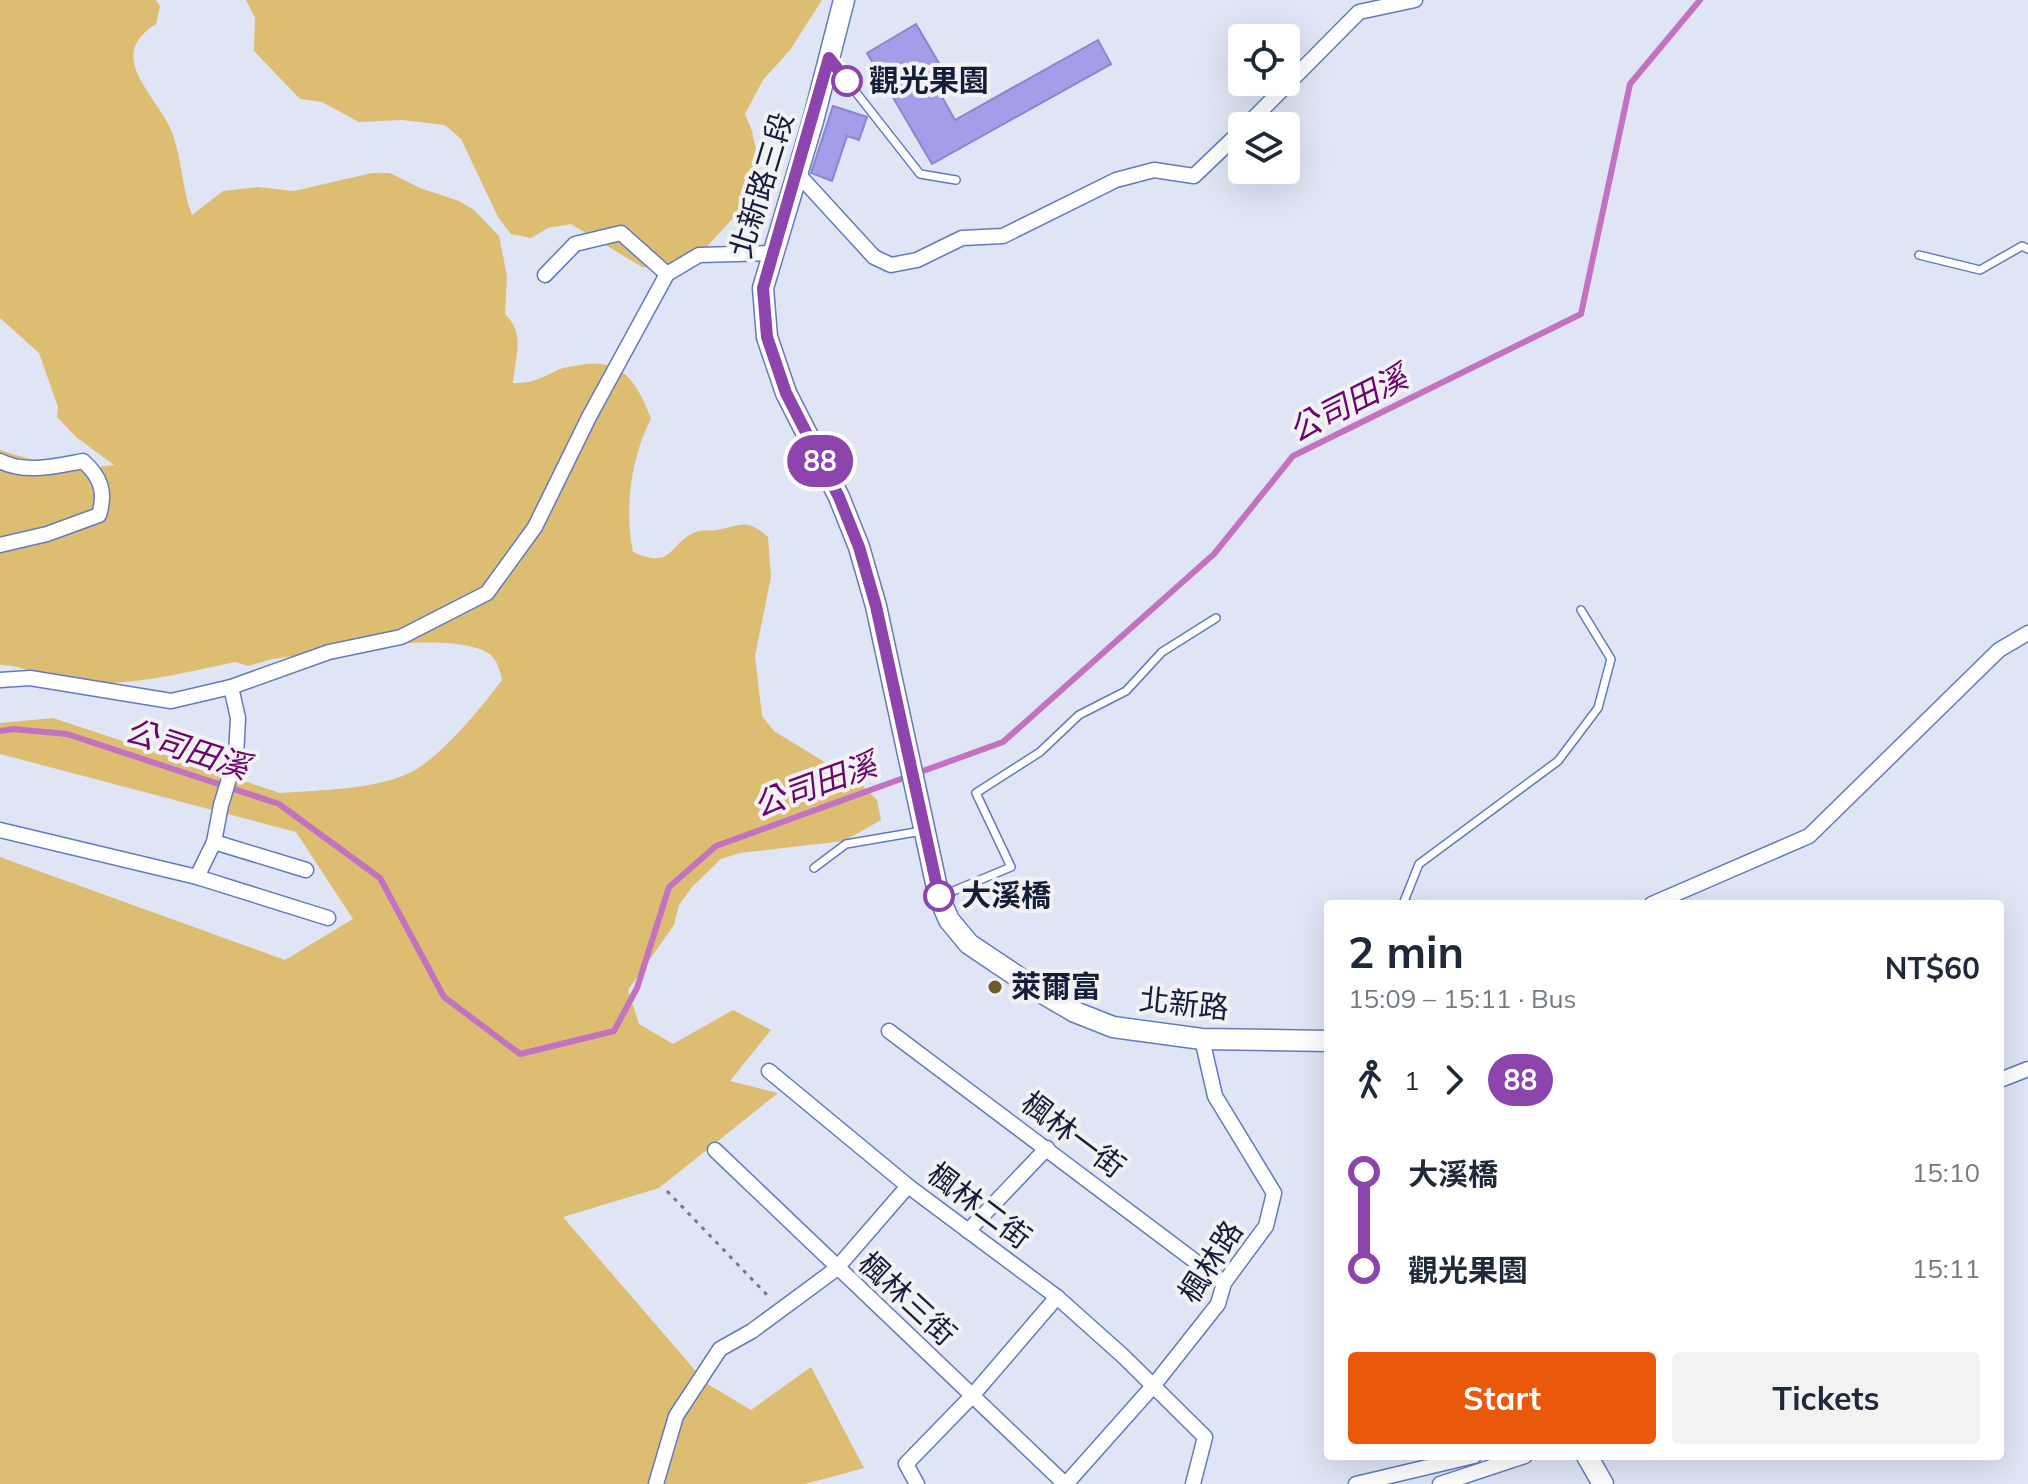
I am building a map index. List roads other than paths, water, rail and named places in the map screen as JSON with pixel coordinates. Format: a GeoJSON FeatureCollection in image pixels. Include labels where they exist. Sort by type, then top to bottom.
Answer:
{"type":"FeatureCollection","features":[{"type":"Feature","properties":{"kind":"main road","name":"北新路三段"},"geometry":{"type":"LineString","coordinates":[[844,0],[763,288],[767,337],[786,393],[839,497],[859,547],[876,606],[917,803]]}},
{"type":"Feature","properties":{"kind":"main road","name":"北新路"},"geometry":{"type":"LineString","coordinates":[[917,803],[939,897],[949,920],[969,944],[1075,1012],[1113,1027],[1202,1039],[1324,1041]]}},
{"type":"Feature","properties":{"kind":"main road"},"geometry":{"type":"LineString","coordinates":[[1589,1460],[1603,1484]]}},
{"type":"Feature","properties":{"kind":"street"},"geometry":{"type":"LineString","coordinates":[[1260,112],[1359,12],[1415,0]]}},
{"type":"Feature","properties":{"kind":"street"},"geometry":{"type":"LineString","coordinates":[[797,173],[874,257],[891,265],[917,260],[962,238],[1003,236],[1116,180],[1154,170],[1194,176],[1228,143]]}},
{"type":"Feature","properties":{"kind":"street"},"geometry":{"type":"LineString","coordinates":[[545,275],[575,244],[621,233],[667,274]]}},
{"type":"Feature","properties":{"kind":"street"},"geometry":{"type":"LineString","coordinates":[[0,680],[30,678],[171,701],[231,687],[329,652],[401,637],[487,593],[535,527],[589,417],[667,274],[699,255],[774,253]]}},
{"type":"Feature","properties":{"kind":"street"},"geometry":{"type":"LineString","coordinates":[[0,461],[11,467],[48,468],[83,461],[97,473],[104,498],[99,515],[47,534],[0,545]]}},
{"type":"Feature","properties":{"kind":"street"},"geometry":{"type":"LineString","coordinates":[[1661,900],[1809,836],[1999,650],[2028,633]]}},
{"type":"Feature","properties":{"kind":"street"},"geometry":{"type":"LineString","coordinates":[[197,877],[214,842],[236,756],[238,718],[231,687]]}},
{"type":"Feature","properties":{"kind":"street"},"geometry":{"type":"LineString","coordinates":[[0,830],[197,877],[328,918]]}},
{"type":"Feature","properties":{"kind":"street"},"geometry":{"type":"LineString","coordinates":[[214,842],[306,870]]}},
{"type":"Feature","properties":{"kind":"street","name":"楓林一街"},"geometry":{"type":"LineString","coordinates":[[889,1031],[1224,1283]]}},
{"type":"Feature","properties":{"kind":"street","name":"楓林路"},"geometry":{"type":"LineString","coordinates":[[1065,1484],[1154,1385],[1218,1304],[1224,1283],[1266,1226],[1274,1193],[1215,1096],[1202,1039]]}},
{"type":"Feature","properties":{"kind":"street"},"geometry":{"type":"LineString","coordinates":[[2004,1078],[2028,1069]]}},
{"type":"Feature","properties":{"kind":"street","name":"楓林二街"},"geometry":{"type":"LineString","coordinates":[[769,1071],[908,1186],[1057,1297],[1154,1385],[1205,1437],[1193,1484]]}},
{"type":"Feature","properties":{"kind":"street"},"geometry":{"type":"LineString","coordinates":[[968,1231],[1047,1148]]}},
{"type":"Feature","properties":{"kind":"street","name":"楓林三街"},"geometry":{"type":"LineString","coordinates":[[715,1150],[836,1269],[1065,1484]]}},
{"type":"Feature","properties":{"kind":"street"},"geometry":{"type":"LineString","coordinates":[[656,1484],[676,1416],[720,1349],[752,1331],[836,1269],[908,1186]]}},
{"type":"Feature","properties":{"kind":"street"},"geometry":{"type":"LineString","coordinates":[[917,1484],[906,1464],[972,1396],[1057,1297]]}},
{"type":"Feature","properties":{"kind":"street"},"geometry":{"type":"LineString","coordinates":[[1356,1484],[1457,1460]]}},
{"type":"Feature","properties":{"kind":"street"},"geometry":{"type":"LineString","coordinates":[[1440,1484],[1484,1477],[1517,1460]]}},
{"type":"Feature","properties":{"kind":"lane"},"geometry":{"type":"LineString","coordinates":[[829,58],[920,174],[956,180]]}},
{"type":"Feature","properties":{"kind":"lane"},"geometry":{"type":"LineString","coordinates":[[1919,255],[1980,270],[2022,246],[2028,249]]}},
{"type":"Feature","properties":{"kind":"lane"},"geometry":{"type":"LineString","coordinates":[[1405,900],[1419,864],[1558,761],[1598,708],[1611,659],[1581,610]]}},
{"type":"Feature","properties":{"kind":"lane"},"geometry":{"type":"LineString","coordinates":[[939,897],[1011,867],[976,793],[1040,752],[1079,715],[1126,691],[1162,652],[1216,618]]}},
{"type":"Feature","properties":{"kind":"lane"},"geometry":{"type":"LineString","coordinates":[[814,868],[846,844],[924,830]]}},
{"type":"Feature","properties":{"kind":"waterway","name":"公司田溪"},"geometry":{"type":"LineString","coordinates":[[0,731],[13,729],[67,734],[279,804],[380,878],[444,997],[520,1054],[614,1031],[637,988],[669,887],[716,846],[1003,742],[1214,554],[1293,456],[1581,314],[1630,84],[1700,0]]}},
{"type":"Feature","properties":{"kind":"place","name":"觀光果園"},"geometry":{"type":"Point","coordinates":[847,81]}},
{"type":"Feature","properties":{"kind":"place","name":"大溪橋"},"geometry":{"type":"Point","coordinates":[939,896]}},
{"type":"Feature","properties":{"kind":"place","name":"萊爾富"},"geometry":{"type":"Point","coordinates":[995,987]}}]}
